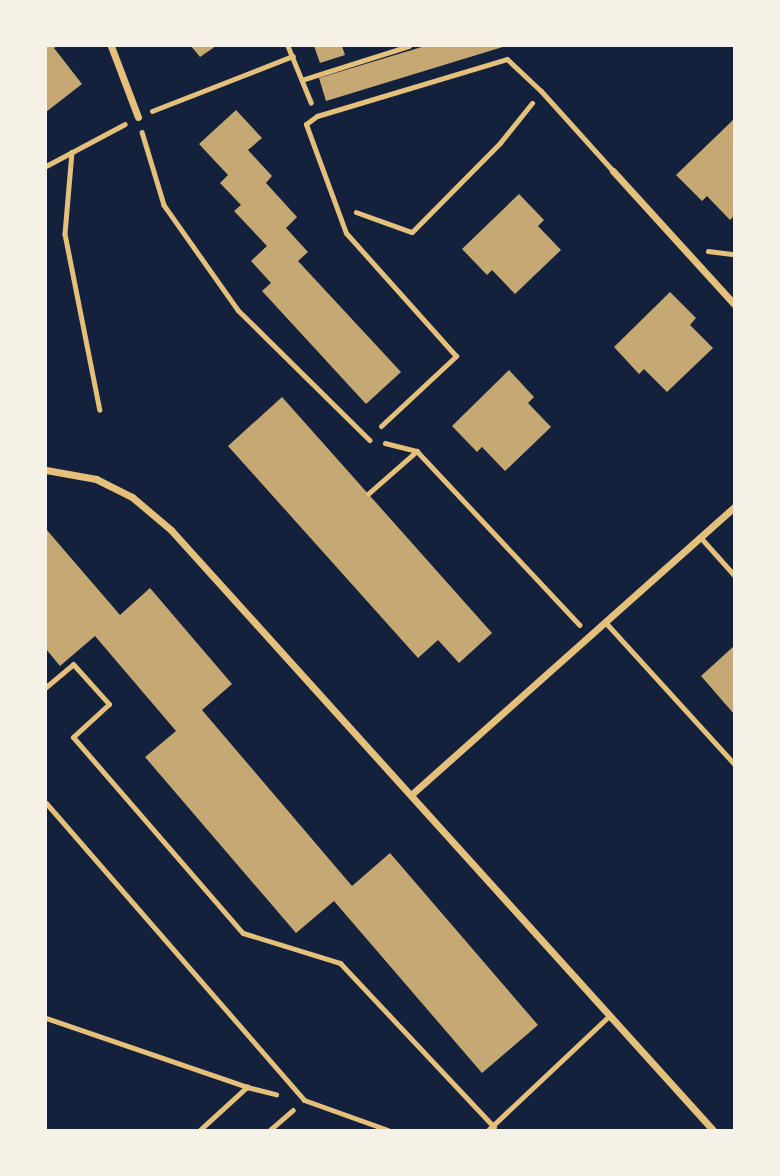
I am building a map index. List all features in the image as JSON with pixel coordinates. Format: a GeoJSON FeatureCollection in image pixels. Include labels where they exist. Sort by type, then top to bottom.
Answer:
{"type":"FeatureCollection","features":[{"type":"Feature","properties":{"kind":"street"},"geometry":{"type":"LineString","coordinates":[[111,46],[138,117]]}},
{"type":"Feature","properties":{"kind":"street"},"geometry":{"type":"LineString","coordinates":[[613,171],[734,304]]}},
{"type":"Feature","properties":{"kind":"street"},"geometry":{"type":"LineString","coordinates":[[46,470],[96,479],[132,497],[171,530],[713,1130]]}},
{"type":"Feature","properties":{"kind":"street"},"geometry":{"type":"LineString","coordinates":[[412,794],[734,507]]}},
{"type":"Feature","properties":{"kind":"lane"},"geometry":{"type":"LineString","coordinates":[[380,426],[456,356],[346,233],[306,124],[317,116],[507,60],[541,91],[613,171]]}},
{"type":"Feature","properties":{"kind":"lane"},"geometry":{"type":"LineString","coordinates":[[701,537],[734,575]]}},
{"type":"Feature","properties":{"kind":"lane"},"geometry":{"type":"LineString","coordinates":[[605,622],[734,764]]}},
{"type":"Feature","properties":{"kind":"lane"},"geometry":{"type":"LineString","coordinates":[[46,687],[73,664],[108,705],[73,737],[243,933],[340,963],[491,1129],[609,1016]]}},
{"type":"Feature","properties":{"kind":"lane"},"geometry":{"type":"LineString","coordinates":[[46,803],[304,1100],[388,1130]]}},
{"type":"Feature","properties":{"kind":"path"},"geometry":{"type":"LineString","coordinates":[[288,46],[317,116]]}},
{"type":"Feature","properties":{"kind":"path"},"geometry":{"type":"LineString","coordinates":[[302,80],[409,46]]}},
{"type":"Feature","properties":{"kind":"path"},"geometry":{"type":"LineString","coordinates":[[46,166],[138,117],[293,56]]}},
{"type":"Feature","properties":{"kind":"path"},"geometry":{"type":"LineString","coordinates":[[334,205],[412,232],[500,143],[541,91]]}},
{"type":"Feature","properties":{"kind":"path"},"geometry":{"type":"LineString","coordinates":[[138,117],[164,205],[238,310],[367,439],[417,450],[590,636]]}},
{"type":"Feature","properties":{"kind":"path"},"geometry":{"type":"LineString","coordinates":[[72,152],[65,234],[100,410]]}},
{"type":"Feature","properties":{"kind":"path"},"geometry":{"type":"LineString","coordinates":[[368,494],[417,450]]}},
{"type":"Feature","properties":{"kind":"path"},"geometry":{"type":"LineString","coordinates":[[46,1018],[247,1087],[304,1100]]}},
{"type":"Feature","properties":{"kind":"path"},"geometry":{"type":"LineString","coordinates":[[200,1130],[247,1087]]}},
{"type":"Feature","properties":{"kind":"path"},"geometry":{"type":"LineString","coordinates":[[270,1130],[304,1100]]}},
{"type":"Feature","properties":{"kind":"building"},"geometry":{"type":"Polygon","coordinates":[[[46,46],[57,46],[54,48],[82,84],[46,112],[46,46]]]}},
{"type":"Feature","properties":{"kind":"building"},"geometry":{"type":"Polygon","coordinates":[[[191,46],[216,46],[200,57],[191,46]]]}},
{"type":"Feature","properties":{"kind":"building"},"geometry":{"type":"Polygon","coordinates":[[[314,46],[342,46],[345,55],[320,63],[314,46]]]}},
{"type":"Feature","properties":{"kind":"building"},"geometry":{"type":"Polygon","coordinates":[[[425,46],[506,46],[326,101],[319,78],[425,46]]]}},
{"type":"Feature","properties":{"kind":"building"},"geometry":{"type":"Polygon","coordinates":[[[236,110],[262,138],[248,150],[272,176],[266,183],[297,217],[286,228],[308,252],[298,261],[401,372],[366,404],[262,291],[271,283],[251,261],[267,246],[234,211],[241,205],[220,183],[228,175],[199,144],[236,110]]]}},
{"type":"Feature","properties":{"kind":"building"},"geometry":{"type":"Polygon","coordinates":[[[733,120],[734,216],[730,220],[707,196],[702,201],[676,175],[733,120]]]}},
{"type":"Feature","properties":{"kind":"building"},"geometry":{"type":"Polygon","coordinates":[[[519,194],[544,220],[538,226],[561,250],[515,294],[492,270],[487,275],[462,249],[519,194]]]}},
{"type":"Feature","properties":{"kind":"building"},"geometry":{"type":"Polygon","coordinates":[[[670,292],[696,318],[690,325],[713,348],[667,392],[644,369],[639,374],[614,347],[670,292]]]}},
{"type":"Feature","properties":{"kind":"building"},"geometry":{"type":"Polygon","coordinates":[[[509,370],[534,397],[528,403],[551,427],[505,471],[482,447],[477,452],[452,426],[509,370]]]}},
{"type":"Feature","properties":{"kind":"building"},"geometry":{"type":"Polygon","coordinates":[[[282,397],[492,633],[459,663],[438,640],[418,658],[228,446],[282,397]]]}},
{"type":"Feature","properties":{"kind":"building"},"geometry":{"type":"Polygon","coordinates":[[[46,529],[120,615],[150,588],[232,684],[202,710],[352,886],[390,853],[538,1025],[482,1073],[334,901],[296,933],[145,757],[176,731],[95,636],[60,666],[46,649],[46,529]]]}},
{"type":"Feature","properties":{"kind":"building"},"geometry":{"type":"Polygon","coordinates":[[[734,646],[734,714],[701,676],[734,646]]]}}]}
